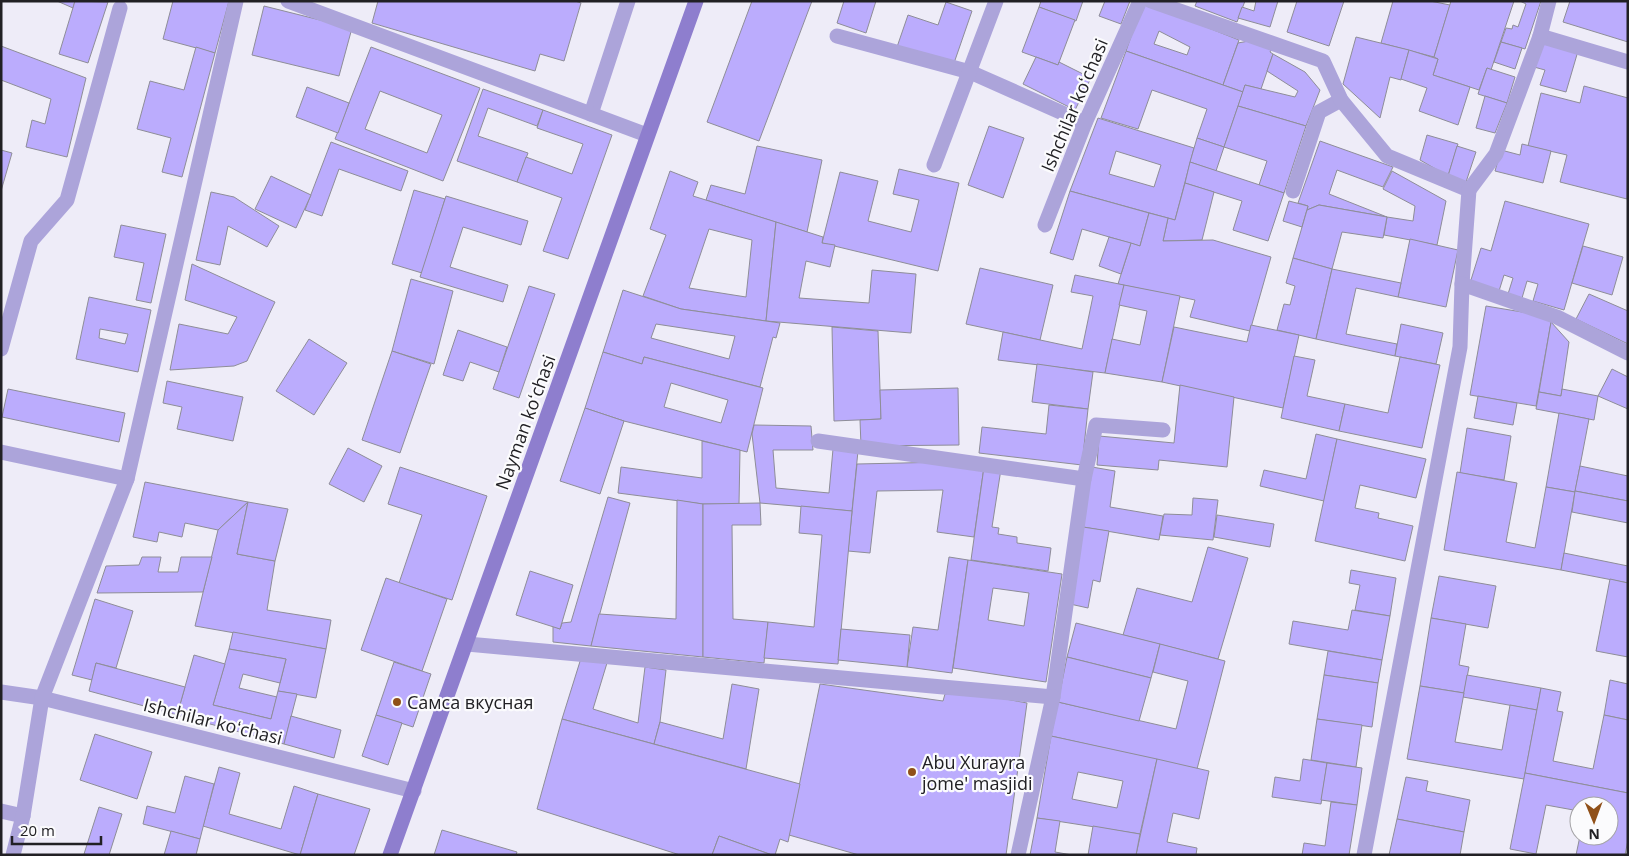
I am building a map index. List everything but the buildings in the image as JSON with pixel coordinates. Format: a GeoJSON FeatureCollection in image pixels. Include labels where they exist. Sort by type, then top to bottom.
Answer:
{"type":"FeatureCollection","features":[{"type":"Feature","properties":{"kind":"main road","name":"Nayman koʻchasi"},"geometry":{"type":"LineString","coordinates":[[390,855],[696,1]]}},
{"type":"Feature","properties":{"kind":"street"},"geometry":{"type":"LineString","coordinates":[[14,855],[23,816],[42,698],[127,479],[236,1]]}},
{"type":"Feature","properties":{"kind":"street"},"geometry":{"type":"LineString","coordinates":[[288,1],[647,135]]}},
{"type":"Feature","properties":{"kind":"street"},"geometry":{"type":"LineString","coordinates":[[591,114],[628,1]]}},
{"type":"Feature","properties":{"kind":"street"},"geometry":{"type":"LineString","coordinates":[[934,165],[996,1]]}},
{"type":"Feature","properties":{"kind":"street","name":"Ishchilar koʻchasi"},"geometry":{"type":"LineString","coordinates":[[1046,224],[1085,123],[1140,1]]}},
{"type":"Feature","properties":{"kind":"street"},"geometry":{"type":"LineString","coordinates":[[1151,1],[1323,61],[1341,100],[1387,156],[1469,190]]}},
{"type":"Feature","properties":{"kind":"street"},"geometry":{"type":"LineString","coordinates":[[1364,855],[1460,346],[1462,284],[1469,190],[1496,154],[1540,36],[1550,1]]}},
{"type":"Feature","properties":{"kind":"street"},"geometry":{"type":"LineString","coordinates":[[1,349],[31,241],[68,200],[120,8]]}},
{"type":"Feature","properties":{"kind":"street"},"geometry":{"type":"LineString","coordinates":[[837,36],[970,72],[1085,123]]}},
{"type":"Feature","properties":{"kind":"street"},"geometry":{"type":"LineString","coordinates":[[1540,36],[1628,62]]}},
{"type":"Feature","properties":{"kind":"street"},"geometry":{"type":"LineString","coordinates":[[1293,191],[1319,112],[1341,100]]}},
{"type":"Feature","properties":{"kind":"street"},"geometry":{"type":"LineString","coordinates":[[1462,284],[1557,317],[1628,353]]}},
{"type":"Feature","properties":{"kind":"street"},"geometry":{"type":"LineString","coordinates":[[1018,855],[1053,696],[1084,479],[1096,425],[1163,430]]}},
{"type":"Feature","properties":{"kind":"street"},"geometry":{"type":"LineString","coordinates":[[818,441],[1084,479]]}},
{"type":"Feature","properties":{"kind":"street"},"geometry":{"type":"LineString","coordinates":[[1,452],[127,479]]}},
{"type":"Feature","properties":{"kind":"street"},"geometry":{"type":"LineString","coordinates":[[466,644],[1053,696]]}},
{"type":"Feature","properties":{"kind":"street","name":"Ishchilar koʻchasi"},"geometry":{"type":"LineString","coordinates":[[1,692],[42,698],[414,791]]}},
{"type":"Feature","properties":{"kind":"street"},"geometry":{"type":"LineString","coordinates":[[1,811],[23,816]]}},
{"type":"Feature","properties":{"kind":"place","name":"Самса вкусная"},"geometry":{"type":"Point","coordinates":[397,702]}},
{"type":"Feature","properties":{"kind":"place","name":"Abu Xurayra jome' masjidi"},"geometry":{"type":"Point","coordinates":[912,772]}}]}
